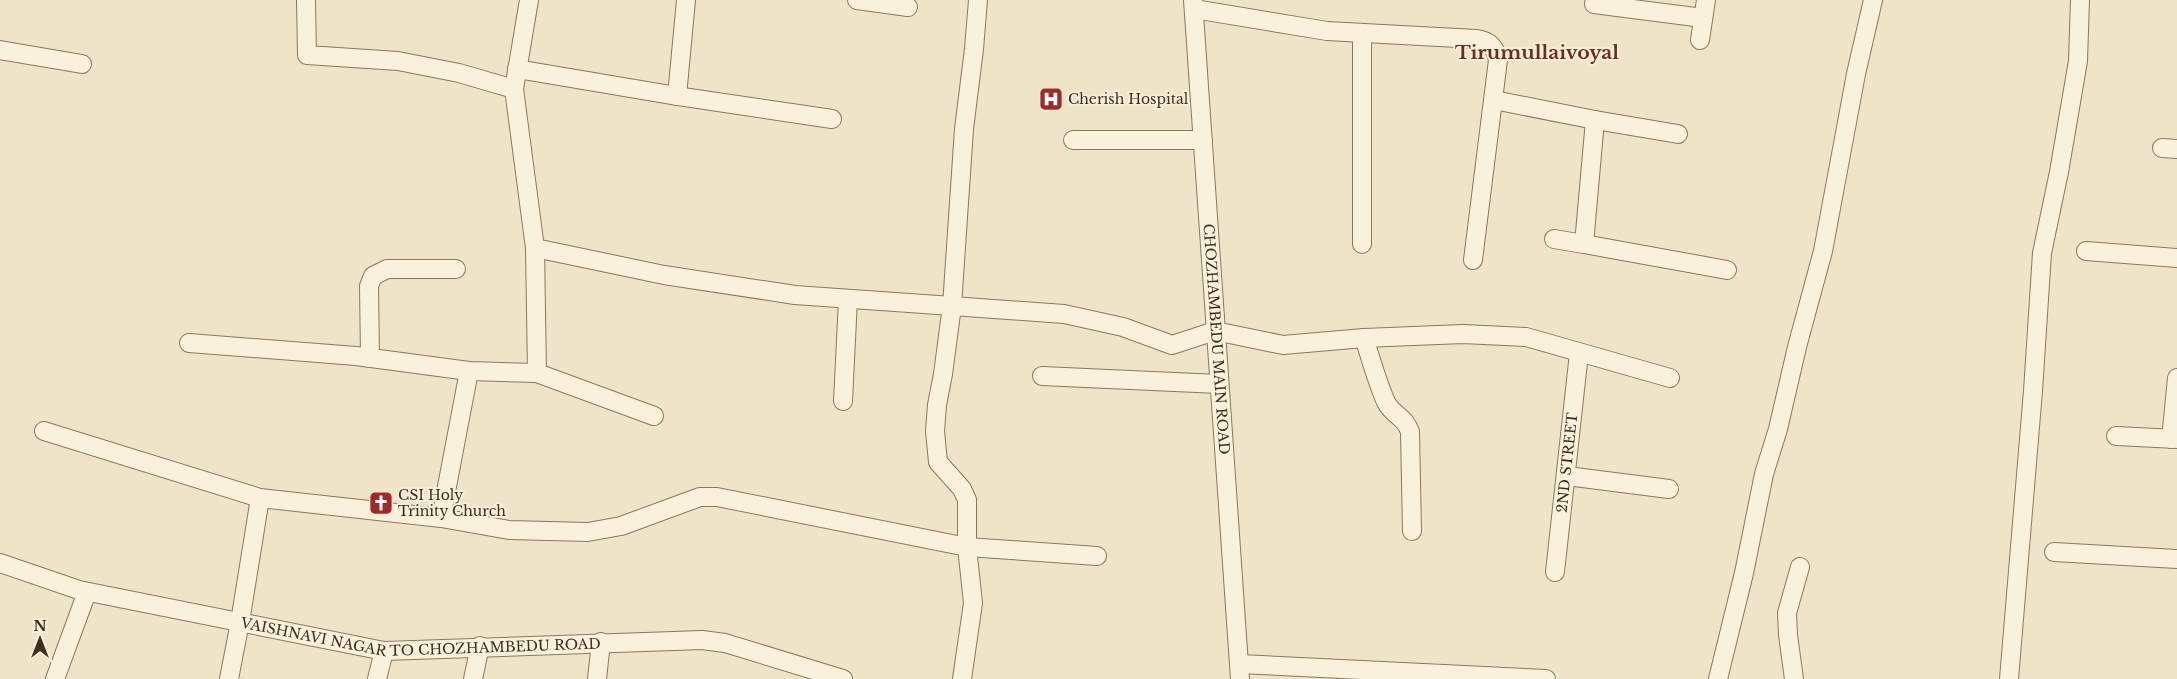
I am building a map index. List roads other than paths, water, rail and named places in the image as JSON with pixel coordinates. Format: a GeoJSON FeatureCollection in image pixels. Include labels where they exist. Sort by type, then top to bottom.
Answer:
{"type":"FeatureCollection","features":[{"type":"Feature","properties":{"kind":"street"},"geometry":{"type":"LineString","coordinates":[[306,0],[307,55],[398,61],[459,73],[514,89]]}},
{"type":"Feature","properties":{"kind":"street"},"geometry":{"type":"LineString","coordinates":[[529,0],[514,89],[536,248],[537,373]]}},
{"type":"Feature","properties":{"kind":"street"},"geometry":{"type":"LineString","coordinates":[[677,96],[686,0]]}},
{"type":"Feature","properties":{"kind":"street"},"geometry":{"type":"LineString","coordinates":[[857,0],[908,7]]}},
{"type":"Feature","properties":{"kind":"street"},"geometry":{"type":"LineString","coordinates":[[962,679],[973,603],[967,547],[967,500],[962,489],[938,462],[935,431],[937,405],[952,306],[964,129],[978,0]]}},
{"type":"Feature","properties":{"kind":"street"},"geometry":{"type":"LineString","coordinates":[[1700,40],[1706,0]]}},
{"type":"Feature","properties":{"kind":"street"},"geometry":{"type":"LineString","coordinates":[[1718,679],[1744,573],[1764,474],[1778,429],[1822,251],[1856,74],[1873,0]]}},
{"type":"Feature","properties":{"kind":"street"},"geometry":{"type":"LineString","coordinates":[[2009,679],[2033,391],[2042,253],[2078,61],[2080,0]]}},
{"type":"Feature","properties":{"kind":"street"},"geometry":{"type":"LineString","coordinates":[[1194,4],[1327,31],[1486,41],[1495,48],[1498,60],[1494,100],[1473,260]]}},
{"type":"Feature","properties":{"kind":"street","name":"CHOZHAMBEDU MAIN ROAD"},"geometry":{"type":"LineString","coordinates":[[1194,4],[1219,384],[1232,538],[1239,672]]}},
{"type":"Feature","properties":{"kind":"street"},"geometry":{"type":"LineString","coordinates":[[1594,4],[1703,18]]}},
{"type":"Feature","properties":{"kind":"street"},"geometry":{"type":"LineString","coordinates":[[1362,34],[1362,244]]}},
{"type":"Feature","properties":{"kind":"street"},"geometry":{"type":"LineString","coordinates":[[0,50],[82,64]]}},
{"type":"Feature","properties":{"kind":"street"},"geometry":{"type":"LineString","coordinates":[[517,69],[677,96],[832,119]]}},
{"type":"Feature","properties":{"kind":"street"},"geometry":{"type":"LineString","coordinates":[[1494,100],[1678,134]]}},
{"type":"Feature","properties":{"kind":"street"},"geometry":{"type":"LineString","coordinates":[[1584,244],[1595,120]]}},
{"type":"Feature","properties":{"kind":"street"},"geometry":{"type":"LineString","coordinates":[[1074,140],[1203,140]]}},
{"type":"Feature","properties":{"kind":"street"},"geometry":{"type":"LineString","coordinates":[[1554,239],[1727,270]]}},
{"type":"Feature","properties":{"kind":"street"},"geometry":{"type":"LineString","coordinates":[[536,248],[664,275],[795,295],[1064,314],[1123,327],[1172,345],[1216,332],[1283,345],[1364,338],[1463,334],[1526,337],[1670,378]]}},
{"type":"Feature","properties":{"kind":"street"},"geometry":{"type":"LineString","coordinates":[[2086,251],[2177,258]]}},
{"type":"Feature","properties":{"kind":"street"},"geometry":{"type":"LineString","coordinates":[[370,358],[369,286],[373,276],[387,269],[456,269]]}},
{"type":"Feature","properties":{"kind":"street"},"geometry":{"type":"LineString","coordinates":[[843,401],[848,299]]}},
{"type":"Feature","properties":{"kind":"street"},"geometry":{"type":"LineString","coordinates":[[1364,338],[1386,402],[1393,412],[1408,423],[1410,432],[1412,531]]}},
{"type":"Feature","properties":{"kind":"street"},"geometry":{"type":"LineString","coordinates":[[189,343],[370,358],[469,371],[537,373],[654,416]]}},
{"type":"Feature","properties":{"kind":"street","name":"2ND STREET"},"geometry":{"type":"LineString","coordinates":[[1556,572],[1579,353]]}},
{"type":"Feature","properties":{"kind":"street"},"geometry":{"type":"LineString","coordinates":[[441,518],[469,371]]}},
{"type":"Feature","properties":{"kind":"street"},"geometry":{"type":"LineString","coordinates":[[1042,376],[1219,384]]}},
{"type":"Feature","properties":{"kind":"street"},"geometry":{"type":"LineString","coordinates":[[2116,436],[2174,439],[2177,378]]}},
{"type":"Feature","properties":{"kind":"street"},"geometry":{"type":"LineString","coordinates":[[44,431],[260,498],[441,518],[509,530],[588,532],[621,526],[700,497],[717,497],[967,547],[1097,556]]}},
{"type":"Feature","properties":{"kind":"street"},"geometry":{"type":"LineString","coordinates":[[1567,476],[1669,489]]}},
{"type":"Feature","properties":{"kind":"street"},"geometry":{"type":"LineString","coordinates":[[228,679],[240,622],[260,498]]}},
{"type":"Feature","properties":{"kind":"street"},"geometry":{"type":"LineString","coordinates":[[2054,552],[2177,559]]}},
{"type":"Feature","properties":{"kind":"street","name":"VAISHNAVI NAGAR TO CHOZHAMBEDU ROAD"},"geometry":{"type":"LineString","coordinates":[[0,563],[87,592],[384,651],[480,646],[702,640],[725,643],[843,679]]}},
{"type":"Feature","properties":{"kind":"street"},"geometry":{"type":"LineString","coordinates":[[1794,679],[1787,613],[1800,566]]}},
{"type":"Feature","properties":{"kind":"street"},"geometry":{"type":"LineString","coordinates":[[55,679],[87,592]]}},
{"type":"Feature","properties":{"kind":"street"},"geometry":{"type":"LineString","coordinates":[[597,679],[602,642]]}},
{"type":"Feature","properties":{"kind":"street"},"geometry":{"type":"LineString","coordinates":[[474,679],[480,646]]}},
{"type":"Feature","properties":{"kind":"street"},"geometry":{"type":"LineString","coordinates":[[377,679],[384,651]]}},
{"type":"Feature","properties":{"kind":"street"},"geometry":{"type":"LineString","coordinates":[[1239,672],[1546,679]]}},
{"type":"Feature","properties":{"kind":"place","name":"Cherish Hospital"},"geometry":{"type":"Point","coordinates":[1051,99]}},
{"type":"Feature","properties":{"kind":"place","name":"CSI Holy Trinity Church"},"geometry":{"type":"Point","coordinates":[381,503]}},
{"type":"Feature","properties":{"kind":"district","name":"Tirumullaivoyal"},"geometry":{"type":"Point","coordinates":[1537,52]}}]}
